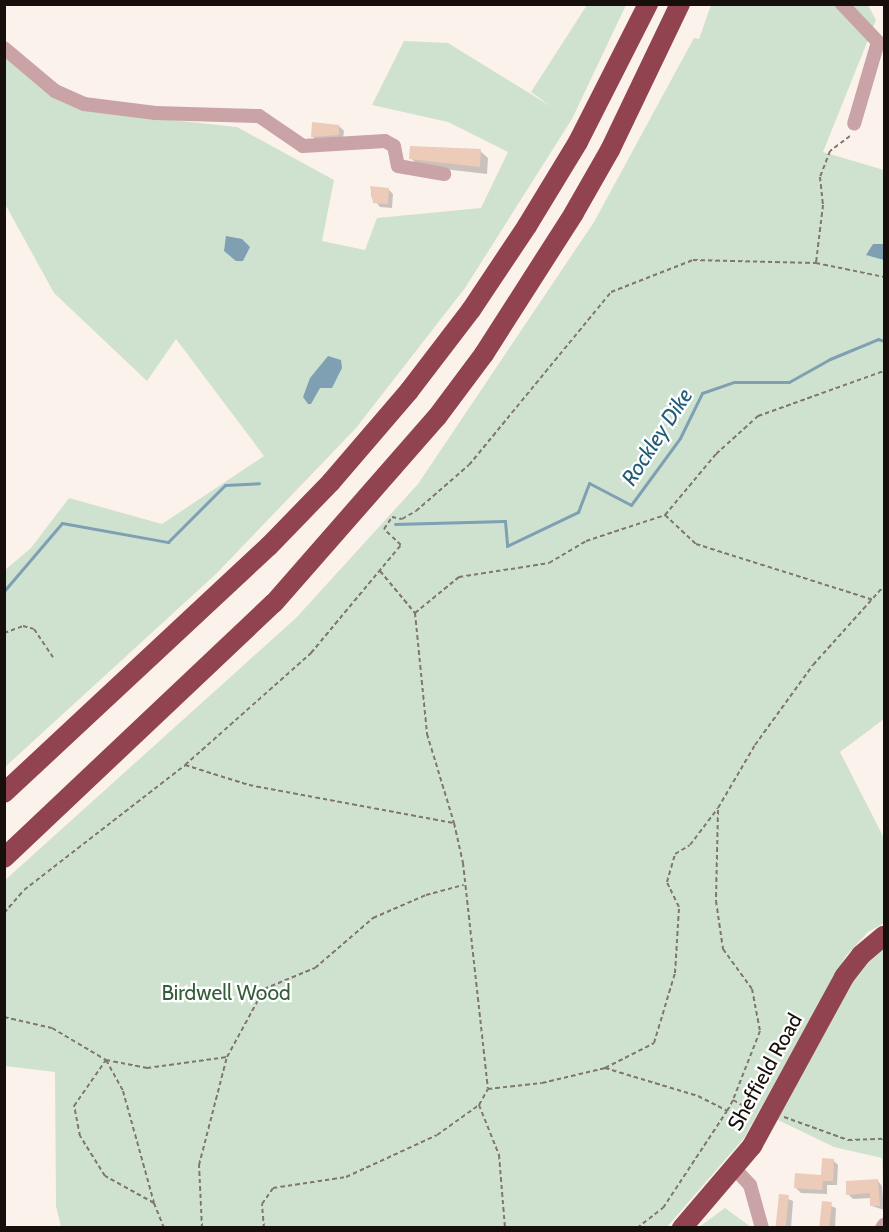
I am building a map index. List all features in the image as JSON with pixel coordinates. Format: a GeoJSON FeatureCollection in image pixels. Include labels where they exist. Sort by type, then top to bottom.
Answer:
{"type":"FeatureCollection","features":[{"type":"Feature","properties":{"kind":"highway"},"geometry":{"type":"LineString","coordinates":[[4,793],[270,546],[331,482],[408,391],[471,310],[521,234],[578,142],[648,4]]}},
{"type":"Feature","properties":{"kind":"highway"},"geometry":{"type":"LineString","coordinates":[[4,858],[274,603],[437,417],[502,328],[574,213],[620,132],[680,4]]}},
{"type":"Feature","properties":{"kind":"highway","name":"Sheffield Road"},"geometry":{"type":"LineString","coordinates":[[682,1227],[735,1169],[768,1117],[844,977],[861,955],[885,936]]}},
{"type":"Feature","properties":{"kind":"street"},"geometry":{"type":"LineString","coordinates":[[842,4],[847,13],[875,36],[880,53],[854,124]]}},
{"type":"Feature","properties":{"kind":"street"},"geometry":{"type":"LineString","coordinates":[[875,36],[885,23]]}},
{"type":"Feature","properties":{"kind":"street"},"geometry":{"type":"LineString","coordinates":[[4,48],[55,90],[84,104],[155,114],[259,116],[303,146],[385,141],[394,146],[398,166],[444,174]]}},
{"type":"Feature","properties":{"kind":"street"},"geometry":{"type":"LineString","coordinates":[[735,1169],[750,1185],[762,1227]]}},
{"type":"Feature","properties":{"kind":"path"},"geometry":{"type":"LineString","coordinates":[[816,263],[823,205],[820,177],[830,151],[850,136],[854,124]]}},
{"type":"Feature","properties":{"kind":"path"},"geometry":{"type":"LineString","coordinates":[[4,913],[24,890],[185,765],[311,653],[401,545],[384,530],[392,517],[402,519],[416,511],[469,465],[611,292],[693,260],[816,263],[885,277]]}},
{"type":"Feature","properties":{"kind":"path"},"geometry":{"type":"LineString","coordinates":[[414,613],[459,577],[549,564],[586,541],[665,515],[716,454],[758,416],[885,371]]}},
{"type":"Feature","properties":{"kind":"path"},"geometry":{"type":"LineString","coordinates":[[665,515],[696,544],[874,600]]}},
{"type":"Feature","properties":{"kind":"path"},"geometry":{"type":"LineString","coordinates":[[264,1227],[262,1204],[273,1188],[346,1177],[437,1135],[479,1106],[488,1089],[464,885],[454,823],[427,734],[414,613],[380,571]]}},
{"type":"Feature","properties":{"kind":"path"},"geometry":{"type":"LineString","coordinates":[[488,1089],[542,1083],[605,1068],[654,1043],[675,973],[679,907],[667,882],[675,854],[690,845],[718,808],[755,745],[813,665],[885,586]]}},
{"type":"Feature","properties":{"kind":"path"},"geometry":{"type":"LineString","coordinates":[[4,633],[23,626],[34,629],[53,657]]}},
{"type":"Feature","properties":{"kind":"path"},"geometry":{"type":"LineString","coordinates":[[185,765],[249,785],[454,823]]}},
{"type":"Feature","properties":{"kind":"path"},"geometry":{"type":"LineString","coordinates":[[637,1227],[663,1208],[727,1111],[760,1031],[753,989],[723,949],[716,902],[718,808]]}},
{"type":"Feature","properties":{"kind":"path"},"geometry":{"type":"LineString","coordinates":[[202,1227],[199,1165],[227,1057],[264,989],[315,968],[373,918],[426,895],[464,885]]}},
{"type":"Feature","properties":{"kind":"path"},"geometry":{"type":"LineString","coordinates":[[4,1017],[52,1028],[106,1060],[147,1068],[227,1057]]}},
{"type":"Feature","properties":{"kind":"path"},"geometry":{"type":"LineString","coordinates":[[106,1060],[123,1091],[154,1203],[164,1227]]}},
{"type":"Feature","properties":{"kind":"path"},"geometry":{"type":"LineString","coordinates":[[106,1060],[74,1106],[80,1136],[105,1176],[154,1203]]}},
{"type":"Feature","properties":{"kind":"path"},"geometry":{"type":"LineString","coordinates":[[605,1068],[698,1096],[727,1111]]}},
{"type":"Feature","properties":{"kind":"path"},"geometry":{"type":"LineString","coordinates":[[733,1100],[768,1117],[778,1115],[848,1140],[885,1139]]}},
{"type":"Feature","properties":{"kind":"path"},"geometry":{"type":"LineString","coordinates":[[479,1106],[499,1155],[505,1227]]}},
{"type":"Feature","properties":{"kind":"green space"},"geometry":{"type":"Polygon","coordinates":[[[587,5],[626,5],[572,119],[465,288],[356,428],[216,574],[5,767],[5,570],[31,548],[69,498],[162,524],[264,456],[176,339],[147,381],[54,293],[5,204],[5,54],[48,90],[144,117],[237,127],[334,180],[322,241],[365,250],[377,218],[481,208],[508,152],[448,122],[372,105],[404,41],[448,43],[552,107],[531,92],[587,5]]]}},
{"type":"Feature","properties":{"kind":"green space","name":"Birdwell Wood"},"geometry":{"type":"Polygon","coordinates":[[[711,5],[868,5],[876,20],[823,152],[884,170],[884,719],[840,752],[884,838],[884,923],[868,932],[846,956],[744,1138],[667,1227],[61,1227],[56,1206],[55,1072],[5,1066],[4,881],[296,618],[418,484],[594,222],[694,38],[699,39],[711,5]]]}},
{"type":"Feature","properties":{"kind":"green space"},"geometry":{"type":"Polygon","coordinates":[[[884,948],[884,1216],[882,1158],[834,1147],[776,1119],[850,984],[873,955],[884,948]]]}},
{"type":"Feature","properties":{"kind":"green space"},"geometry":{"type":"Polygon","coordinates":[[[725,1208],[751,1227],[699,1227],[725,1208]]]}},
{"type":"Feature","properties":{"kind":"water"},"geometry":{"type":"Polygon","coordinates":[[[226,236],[242,239],[250,247],[243,261],[236,261],[224,251],[226,236]]]}},
{"type":"Feature","properties":{"kind":"water"},"geometry":{"type":"Polygon","coordinates":[[[873,244],[884,244],[884,260],[866,255],[873,244]]]}},
{"type":"Feature","properties":{"kind":"water"},"geometry":{"type":"Polygon","coordinates":[[[328,356],[341,360],[342,368],[332,388],[320,388],[311,404],[308,404],[303,397],[310,378],[328,356]]]}},
{"type":"Feature","properties":{"kind":"building"},"geometry":{"type":"Polygon","coordinates":[[[312,122],[339,125],[339,135],[311,137],[312,122]]]}},
{"type":"Feature","properties":{"kind":"building"},"geometry":{"type":"Polygon","coordinates":[[[410,146],[481,149],[480,167],[409,159],[410,146]]]}},
{"type":"Feature","properties":{"kind":"building"},"geometry":{"type":"Polygon","coordinates":[[[370,186],[389,188],[388,204],[373,203],[370,186]]]}},
{"type":"Feature","properties":{"kind":"building"},"geometry":{"type":"Polygon","coordinates":[[[822,1158],[834,1159],[833,1181],[823,1181],[822,1190],[794,1188],[795,1173],[821,1175],[822,1158]]]}},
{"type":"Feature","properties":{"kind":"building"},"geometry":{"type":"Polygon","coordinates":[[[878,1179],[880,1206],[870,1206],[870,1193],[846,1195],[846,1181],[878,1179]]]}},
{"type":"Feature","properties":{"kind":"building"},"geometry":{"type":"Polygon","coordinates":[[[779,1194],[789,1195],[785,1228],[776,1227],[779,1194]]]}},
{"type":"Feature","properties":{"kind":"building"},"geometry":{"type":"Polygon","coordinates":[[[822,1201],[832,1202],[829,1228],[819,1227],[822,1201]]]}},
{"type":"Feature","properties":{"kind":"waterway","name":"Rockley Dike"},"geometry":{"type":"LineString","coordinates":[[395,524],[505,521],[507,546],[578,512],[589,483],[631,505],[680,438],[702,393],[734,382],[789,382],[830,359],[878,339],[884,341]]}},
{"type":"Feature","properties":{"kind":"waterway","name":"Rockley Dike"},"geometry":{"type":"LineString","coordinates":[[4,591],[62,523],[168,542],[225,485],[259,483]]}}]}
